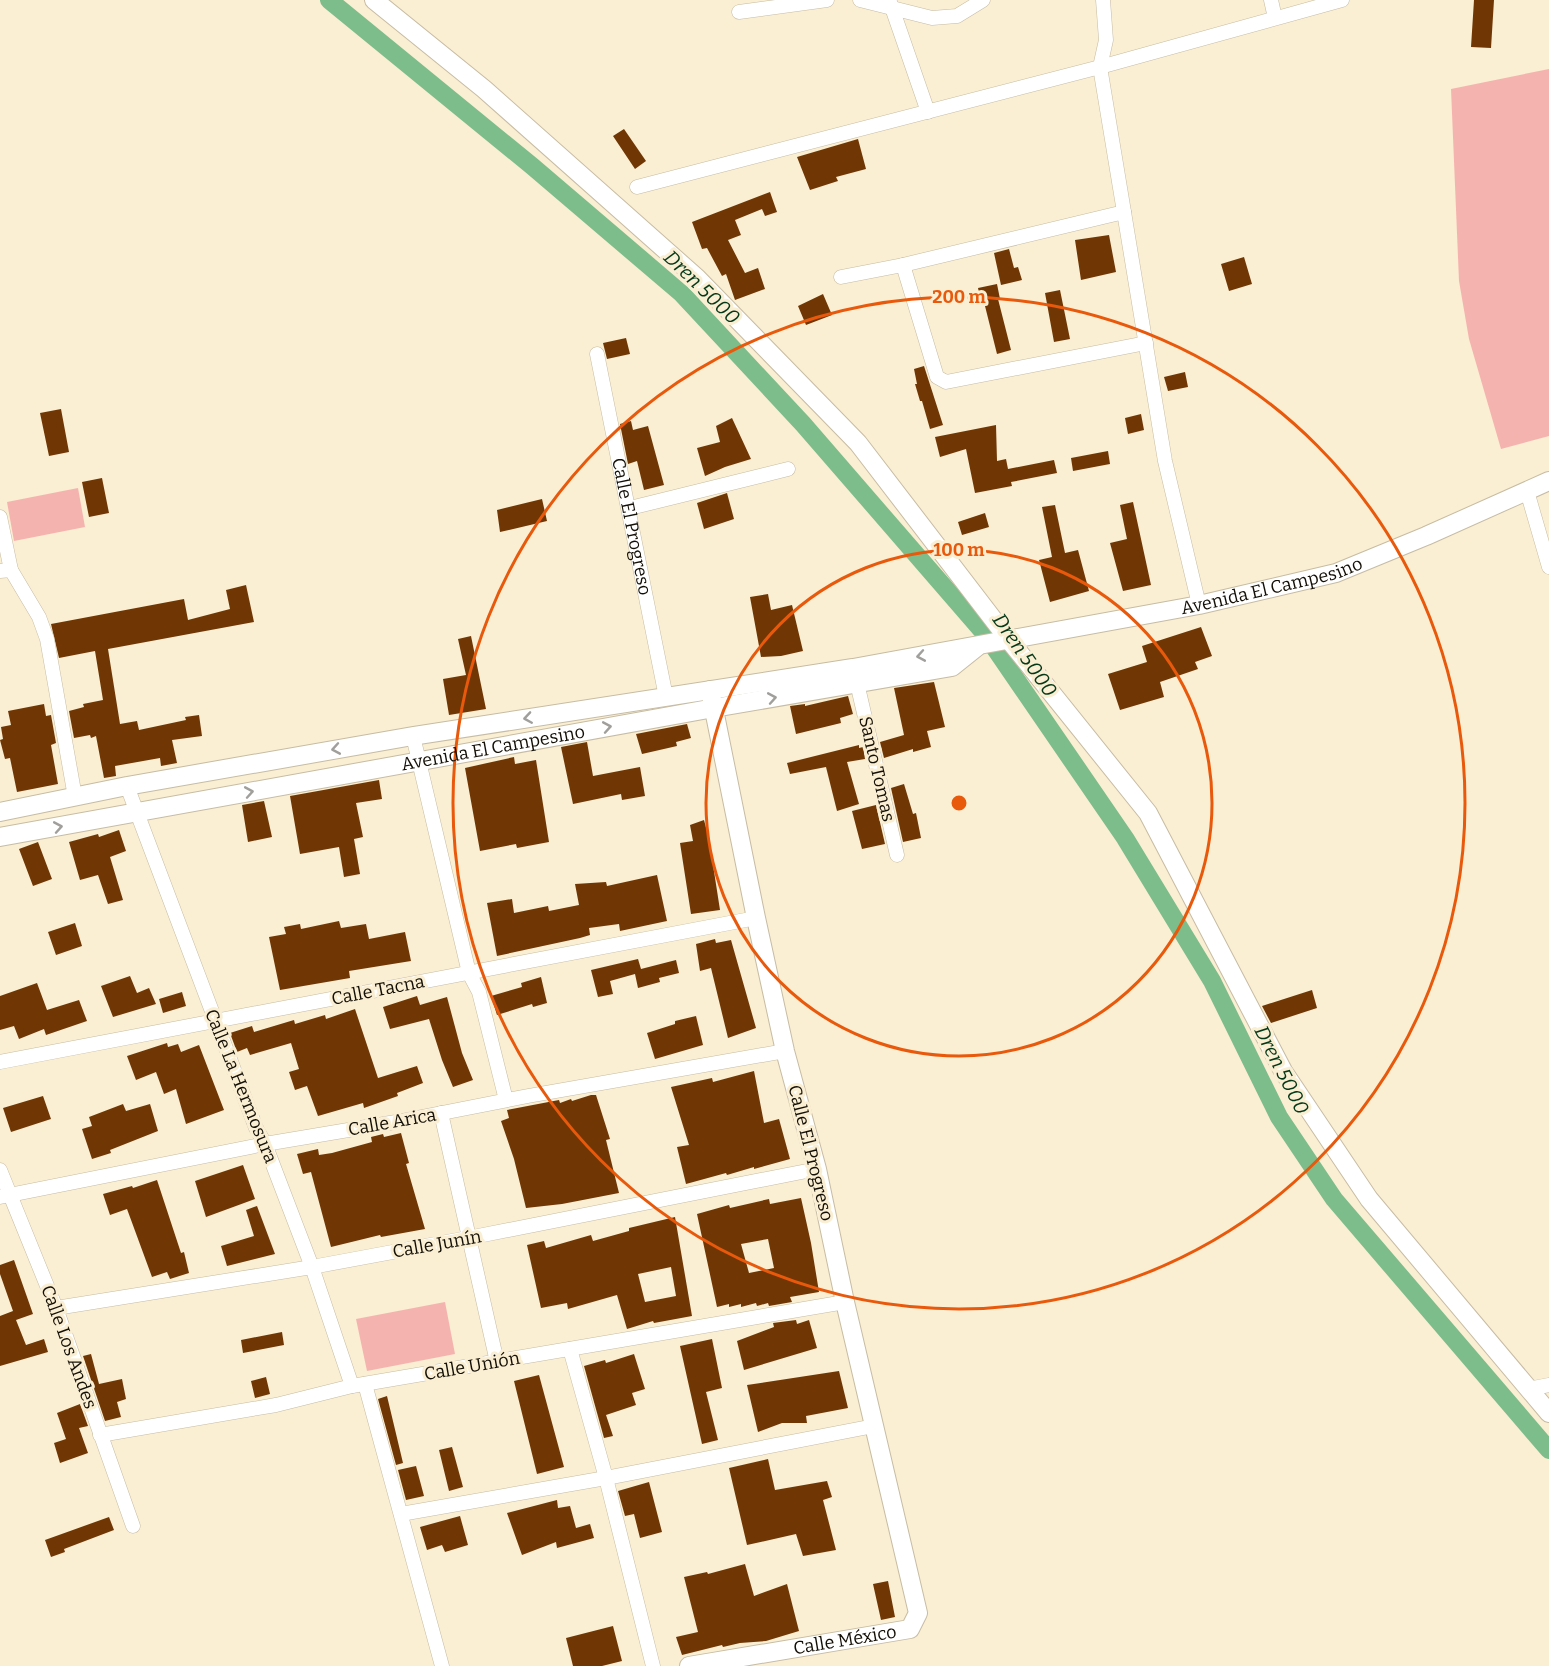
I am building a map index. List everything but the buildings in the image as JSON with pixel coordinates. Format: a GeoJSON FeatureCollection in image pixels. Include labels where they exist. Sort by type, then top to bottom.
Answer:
{"type":"FeatureCollection","features":[{"type":"Feature","properties":{"kind":"street"},"geometry":{"type":"LineString","coordinates":[[374,0],[484,89],[697,278],[858,443],[1007,641],[1148,813],[1283,1071],[1369,1199],[1549,1413]]}},
{"type":"Feature","properties":{"kind":"street"},"geometry":{"type":"LineString","coordinates":[[739,12],[827,0]]}},
{"type":"Feature","properties":{"kind":"street"},"geometry":{"type":"LineString","coordinates":[[860,0],[891,4],[932,18],[957,16],[984,0]]}},
{"type":"Feature","properties":{"kind":"street"},"geometry":{"type":"LineString","coordinates":[[1102,0],[1107,40],[1100,67],[1165,461],[1199,605]]}},
{"type":"Feature","properties":{"kind":"street"},"geometry":{"type":"LineString","coordinates":[[1271,0],[1275,18]]}},
{"type":"Feature","properties":{"kind":"street"},"geometry":{"type":"LineString","coordinates":[[637,188],[1100,67],[1342,0]]}},
{"type":"Feature","properties":{"kind":"street"},"geometry":{"type":"LineString","coordinates":[[891,4],[928,112]]}},
{"type":"Feature","properties":{"kind":"street"},"geometry":{"type":"LineString","coordinates":[[841,277],[903,265],[1124,212]]}},
{"type":"Feature","properties":{"kind":"street"},"geometry":{"type":"LineString","coordinates":[[903,265],[938,378],[946,382],[1146,343]]}},
{"type":"Feature","properties":{"kind":"street","name":"Calle El Progreso"},"geometry":{"type":"LineString","coordinates":[[597,354],[630,508],[666,697]]}},
{"type":"Feature","properties":{"kind":"street"},"geometry":{"type":"LineString","coordinates":[[630,508],[788,469]]}},
{"type":"Feature","properties":{"kind":"street","name":"Avenida El Campesino"},"geometry":{"type":"LineString","coordinates":[[0,837],[419,761],[712,699],[1199,605],[1336,573],[1549,481]]}},
{"type":"Feature","properties":{"kind":"street"},"geometry":{"type":"LineString","coordinates":[[1527,491],[1549,567]]}},
{"type":"Feature","properties":{"kind":"street"},"geometry":{"type":"LineString","coordinates":[[0,517],[5,571],[39,617],[47,639],[75,797]]}},
{"type":"Feature","properties":{"kind":"street","name":"Avenida El Campesino"},"geometry":{"type":"LineString","coordinates":[[0,812],[127,786],[413,736],[666,697],[712,699],[857,683],[952,667],[978,646]]}},
{"type":"Feature","properties":{"kind":"street","name":"Santo Tomas"},"geometry":{"type":"LineString","coordinates":[[857,683],[897,855]]}},
{"type":"Feature","properties":{"kind":"street","name":"Calle El Progreso"},"geometry":{"type":"LineString","coordinates":[[712,699],[785,1051],[817,1169],[844,1302],[918,1613]]}},
{"type":"Feature","properties":{"kind":"street"},"geometry":{"type":"LineString","coordinates":[[413,736],[469,973],[479,992],[506,1100]]}},
{"type":"Feature","properties":{"kind":"street","name":"Calle La Hermosura"},"geometry":{"type":"LineString","coordinates":[[127,786],[256,1128],[265,1144],[359,1385],[401,1514],[442,1666]]}},
{"type":"Feature","properties":{"kind":"street","name":"Calle Tacna"},"geometry":{"type":"LineString","coordinates":[[0,1062],[756,918]]}},
{"type":"Feature","properties":{"kind":"street","name":"Calle Arica"},"geometry":{"type":"LineString","coordinates":[[4,1195],[265,1144],[785,1051]]}},
{"type":"Feature","properties":{"kind":"street"},"geometry":{"type":"LineString","coordinates":[[441,1113],[497,1362]]}},
{"type":"Feature","properties":{"kind":"street","name":"Calle Junín"},"geometry":{"type":"LineString","coordinates":[[56,1308],[312,1267],[817,1169]]}},
{"type":"Feature","properties":{"kind":"street","name":"Calle Los Andes"},"geometry":{"type":"LineString","coordinates":[[0,1170],[4,1195],[56,1308],[134,1526]]}},
{"type":"Feature","properties":{"kind":"street","name":"Calle Unión"},"geometry":{"type":"LineString","coordinates":[[100,1435],[276,1405],[359,1385],[844,1302]]}},
{"type":"Feature","properties":{"kind":"street"},"geometry":{"type":"LineString","coordinates":[[570,1350],[606,1478],[653,1666]]}},
{"type":"Feature","properties":{"kind":"street"},"geometry":{"type":"LineString","coordinates":[[1528,1389],[1549,1385]]}},
{"type":"Feature","properties":{"kind":"street"},"geometry":{"type":"LineString","coordinates":[[401,1514],[606,1478],[874,1426]]}},
{"type":"Feature","properties":{"kind":"street","name":"Calle México"},"geometry":{"type":"LineString","coordinates":[[689,1666],[910,1629],[918,1613]]}},
{"type":"Feature","properties":{"kind":"shaded area"},"geometry":{"type":"Polygon","coordinates":[[[1549,69],[1549,436],[1501,449],[1469,339],[1459,281],[1451,89],[1549,69]]]}},
{"type":"Feature","properties":{"kind":"shaded area"},"geometry":{"type":"Polygon","coordinates":[[[78,488],[85,527],[14,541],[7,502],[78,488]]]}},
{"type":"Feature","properties":{"kind":"shaded area"},"geometry":{"type":"Polygon","coordinates":[[[445,1302],[455,1354],[367,1371],[356,1319],[445,1302]]]}},
{"type":"Feature","properties":{"kind":"waterway","name":"Dren 5000"},"geometry":{"type":"LineString","coordinates":[[329,0],[532,166],[682,294],[803,424],[985,634],[1125,838],[1212,981],[1279,1117],[1334,1199],[1549,1450]]}}]}
